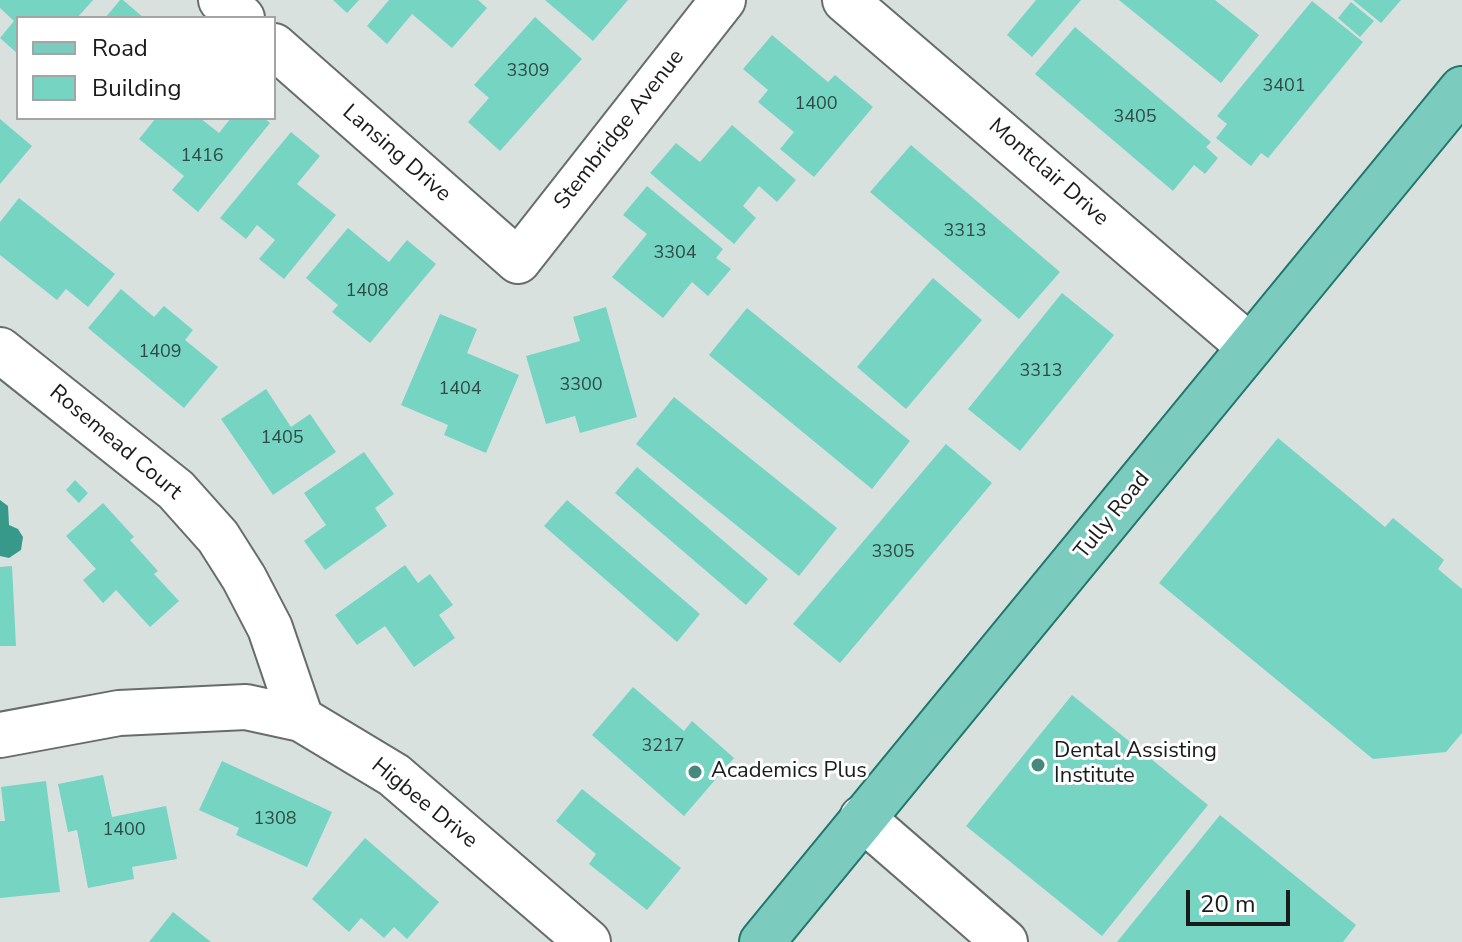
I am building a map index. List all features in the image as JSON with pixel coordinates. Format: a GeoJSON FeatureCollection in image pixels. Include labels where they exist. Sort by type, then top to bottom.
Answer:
{"type":"FeatureCollection","features":[{"type":"Feature","properties":{"kind":"main road","name":"Tully Road"},"geometry":{"type":"LineString","coordinates":[[762,942],[1462,89]]}},
{"type":"Feature","properties":{"kind":"street"},"geometry":{"type":"LineString","coordinates":[[221,0],[240,16]]}},
{"type":"Feature","properties":{"kind":"street","name":"Stembridge Avenue"},"geometry":{"type":"LineString","coordinates":[[518,261],[723,0]]}},
{"type":"Feature","properties":{"kind":"street","name":"Montclair Drive"},"geometry":{"type":"LineString","coordinates":[[845,0],[1250,347]]}},
{"type":"Feature","properties":{"kind":"street","name":"Lansing Drive"},"geometry":{"type":"LineString","coordinates":[[276,48],[518,261]]}},
{"type":"Feature","properties":{"kind":"street","name":"Rosemead Court"},"geometry":{"type":"LineString","coordinates":[[0,350],[176,490],[218,537],[270,628],[301,719]]}},
{"type":"Feature","properties":{"kind":"street","name":"Higbee Drive"},"geometry":{"type":"LineString","coordinates":[[0,735],[119,713],[246,707],[301,719],[394,775],[588,942]]}},
{"type":"Feature","properties":{"kind":"street"},"geometry":{"type":"LineString","coordinates":[[862,818],[1005,942]]}},
{"type":"Feature","properties":{"kind":"shaded area"},"geometry":{"type":"Polygon","coordinates":[[[0,500],[8,506],[9,525],[18,529],[23,537],[21,550],[9,558],[0,556],[0,500]]]}},
{"type":"Feature","properties":{"kind":"building"},"geometry":{"type":"Polygon","coordinates":[[[0,0],[93,0],[79,16],[16,16],[16,52],[0,38],[14,21],[0,8],[0,0]]]}},
{"type":"Feature","properties":{"kind":"building"},"geometry":{"type":"Polygon","coordinates":[[[123,0],[142,16],[107,16],[123,0]]]}},
{"type":"Feature","properties":{"kind":"building"},"geometry":{"type":"Polygon","coordinates":[[[333,0],[359,0],[347,13],[333,0]]]}},
{"type":"Feature","properties":{"kind":"building"},"geometry":{"type":"Polygon","coordinates":[[[389,0],[478,0],[487,8],[452,48],[412,14],[387,44],[367,26],[389,0]]]}},
{"type":"Feature","properties":{"kind":"building"},"geometry":{"type":"Polygon","coordinates":[[[545,0],[628,0],[593,41],[545,0]]]}},
{"type":"Feature","properties":{"kind":"building"},"geometry":{"type":"Polygon","coordinates":[[[1036,0],[1081,0],[1032,57],[1007,35],[1036,0]]]}},
{"type":"Feature","properties":{"kind":"building"},"geometry":{"type":"Polygon","coordinates":[[[1119,0],[1215,0],[1259,35],[1221,83],[1119,0]]]}},
{"type":"Feature","properties":{"kind":"building"},"geometry":{"type":"Polygon","coordinates":[[[1353,0],[1401,0],[1381,23],[1353,0]]]}},
{"type":"Feature","properties":{"kind":"building"},"geometry":{"type":"Polygon","coordinates":[[[1312,1],[1363,42],[1268,158],[1261,153],[1251,166],[1216,138],[1227,124],[1217,116],[1312,1]]]}},
{"type":"Feature","properties":{"kind":"building"},"geometry":{"type":"Polygon","coordinates":[[[1351,2],[1374,21],[1360,37],[1338,18],[1351,2]]]}},
{"type":"Feature","properties":{"kind":"building"},"geometry":{"type":"Polygon","coordinates":[[[535,17],[582,59],[500,151],[468,122],[489,98],[474,85],[535,17]]]}},
{"type":"Feature","properties":{"kind":"building"},"geometry":{"type":"Polygon","coordinates":[[[1075,27],[1211,142],[1206,147],[1218,158],[1205,174],[1194,165],[1173,191],[1035,74],[1075,27]]]}},
{"type":"Feature","properties":{"kind":"building"},"geometry":{"type":"Polygon","coordinates":[[[772,35],[828,82],[835,75],[873,107],[814,177],[780,149],[794,132],[758,102],[768,90],[743,69],[772,35]]]}},
{"type":"Feature","properties":{"kind":"building"},"geometry":{"type":"Polygon","coordinates":[[[0,119],[32,146],[0,184],[0,119]]]}},
{"type":"Feature","properties":{"kind":"building"},"geometry":{"type":"Polygon","coordinates":[[[154,120],[203,120],[219,133],[229,120],[266,120],[270,123],[198,212],[172,190],[184,176],[139,139],[154,120]]]}},
{"type":"Feature","properties":{"kind":"building"},"geometry":{"type":"Polygon","coordinates":[[[732,125],[796,180],[777,202],[759,186],[743,206],[756,218],[734,244],[650,173],[676,143],[700,162],[732,125]]]}},
{"type":"Feature","properties":{"kind":"building"},"geometry":{"type":"Polygon","coordinates":[[[291,132],[320,156],[297,184],[336,215],[284,279],[259,259],[275,240],[257,225],[246,239],[220,218],[291,132]]]}},
{"type":"Feature","properties":{"kind":"building"},"geometry":{"type":"Polygon","coordinates":[[[911,145],[1060,272],[1019,319],[870,192],[911,145]]]}},
{"type":"Feature","properties":{"kind":"building"},"geometry":{"type":"Polygon","coordinates":[[[647,186],[723,249],[716,258],[731,269],[708,296],[692,282],[663,318],[612,277],[647,234],[623,215],[647,186]]]}},
{"type":"Feature","properties":{"kind":"building"},"geometry":{"type":"Polygon","coordinates":[[[19,198],[115,274],[88,307],[66,289],[57,300],[0,255],[0,222],[19,198]]]}},
{"type":"Feature","properties":{"kind":"building"},"geometry":{"type":"Polygon","coordinates":[[[348,228],[389,262],[407,240],[436,264],[370,343],[332,312],[338,305],[306,278],[348,228]]]}},
{"type":"Feature","properties":{"kind":"building"},"geometry":{"type":"Polygon","coordinates":[[[933,278],[982,320],[906,409],[857,367],[933,278]]]}},
{"type":"Feature","properties":{"kind":"building"},"geometry":{"type":"Polygon","coordinates":[[[121,289],[154,317],[164,306],[193,330],[185,340],[218,367],[184,408],[88,328],[121,289]]]}},
{"type":"Feature","properties":{"kind":"building"},"geometry":{"type":"Polygon","coordinates":[[[1062,293],[1114,335],[1020,451],[968,409],[1062,293]]]}},
{"type":"Feature","properties":{"kind":"building"},"geometry":{"type":"Polygon","coordinates":[[[606,307],[637,417],[580,433],[575,416],[546,424],[526,356],[580,341],[573,317],[606,307]]]}},
{"type":"Feature","properties":{"kind":"building"},"geometry":{"type":"Polygon","coordinates":[[[747,308],[910,441],[872,489],[709,355],[747,308]]]}},
{"type":"Feature","properties":{"kind":"building"},"geometry":{"type":"Polygon","coordinates":[[[440,314],[477,329],[467,353],[519,375],[486,453],[444,435],[448,425],[401,405],[440,314]]]}},
{"type":"Feature","properties":{"kind":"building"},"geometry":{"type":"Polygon","coordinates":[[[266,389],[291,427],[310,414],[336,452],[273,495],[221,419],[266,389]]]}},
{"type":"Feature","properties":{"kind":"building"},"geometry":{"type":"Polygon","coordinates":[[[674,397],[837,528],[799,576],[636,444],[674,397]]]}},
{"type":"Feature","properties":{"kind":"building"},"geometry":{"type":"Polygon","coordinates":[[[1278,438],[1385,527],[1393,518],[1444,560],[1438,569],[1462,589],[1462,733],[1446,752],[1373,759],[1159,583],[1278,438]]]}},
{"type":"Feature","properties":{"kind":"building"},"geometry":{"type":"Polygon","coordinates":[[[946,444],[992,483],[840,663],[793,624],[946,444]]]}},
{"type":"Feature","properties":{"kind":"building"},"geometry":{"type":"Polygon","coordinates":[[[364,452],[394,494],[375,508],[387,526],[325,570],[304,541],[326,525],[304,493],[364,452]]]}},
{"type":"Feature","properties":{"kind":"building"},"geometry":{"type":"Polygon","coordinates":[[[637,467],[768,579],[746,605],[615,493],[637,467]]]}},
{"type":"Feature","properties":{"kind":"building"},"geometry":{"type":"Polygon","coordinates":[[[75,480],[88,493],[79,503],[66,490],[75,480]]]}},
{"type":"Feature","properties":{"kind":"building"},"geometry":{"type":"Polygon","coordinates":[[[567,500],[700,614],[677,642],[544,526],[567,500]]]}},
{"type":"Feature","properties":{"kind":"building"},"geometry":{"type":"Polygon","coordinates":[[[103,503],[134,537],[130,540],[158,571],[154,574],[179,601],[150,627],[116,590],[103,603],[83,580],[96,569],[66,536],[103,503]]]}},
{"type":"Feature","properties":{"kind":"building"},"geometry":{"type":"Polygon","coordinates":[[[405,565],[418,583],[430,574],[453,605],[439,615],[455,638],[414,667],[385,626],[357,645],[335,615],[405,565]]]}},
{"type":"Feature","properties":{"kind":"building"},"geometry":{"type":"Polygon","coordinates":[[[12,566],[16,646],[0,646],[0,567],[12,566]]]}},
{"type":"Feature","properties":{"kind":"building"},"geometry":{"type":"Polygon","coordinates":[[[633,687],[684,731],[692,721],[734,758],[684,816],[592,735],[633,687]]]}},
{"type":"Feature","properties":{"kind":"building"},"geometry":{"type":"Polygon","coordinates":[[[1072,695],[1208,805],[1102,936],[966,826],[1072,695]]]}},
{"type":"Feature","properties":{"kind":"building"},"geometry":{"type":"Polygon","coordinates":[[[222,761],[332,812],[307,867],[236,835],[239,828],[199,810],[222,761]]]}},
{"type":"Feature","properties":{"kind":"building"},"geometry":{"type":"Polygon","coordinates":[[[103,775],[112,817],[166,806],[177,859],[132,867],[134,879],[88,888],[77,830],[68,832],[58,784],[103,775]]]}},
{"type":"Feature","properties":{"kind":"building"},"geometry":{"type":"Polygon","coordinates":[[[46,781],[60,892],[0,898],[0,821],[5,821],[1,787],[46,781]]]}},
{"type":"Feature","properties":{"kind":"building"},"geometry":{"type":"Polygon","coordinates":[[[582,789],[681,868],[647,910],[589,864],[596,854],[556,821],[582,789]]]}},
{"type":"Feature","properties":{"kind":"building"},"geometry":{"type":"Polygon","coordinates":[[[1220,815],[1356,925],[1343,942],[1117,942],[1220,815]]]}},
{"type":"Feature","properties":{"kind":"building"},"geometry":{"type":"Polygon","coordinates":[[[365,838],[439,902],[407,939],[394,927],[384,938],[361,918],[349,932],[312,899],[365,838]]]}},
{"type":"Feature","properties":{"kind":"building"},"geometry":{"type":"Polygon","coordinates":[[[173,912],[211,942],[149,942],[173,912]]]}},
{"type":"Feature","properties":{"kind":"place","name":"Dental Assisting Institute"},"geometry":{"type":"Point","coordinates":[1038,765]}},
{"type":"Feature","properties":{"kind":"place","name":"Academics Plus"},"geometry":{"type":"Point","coordinates":[695,772]}}]}
